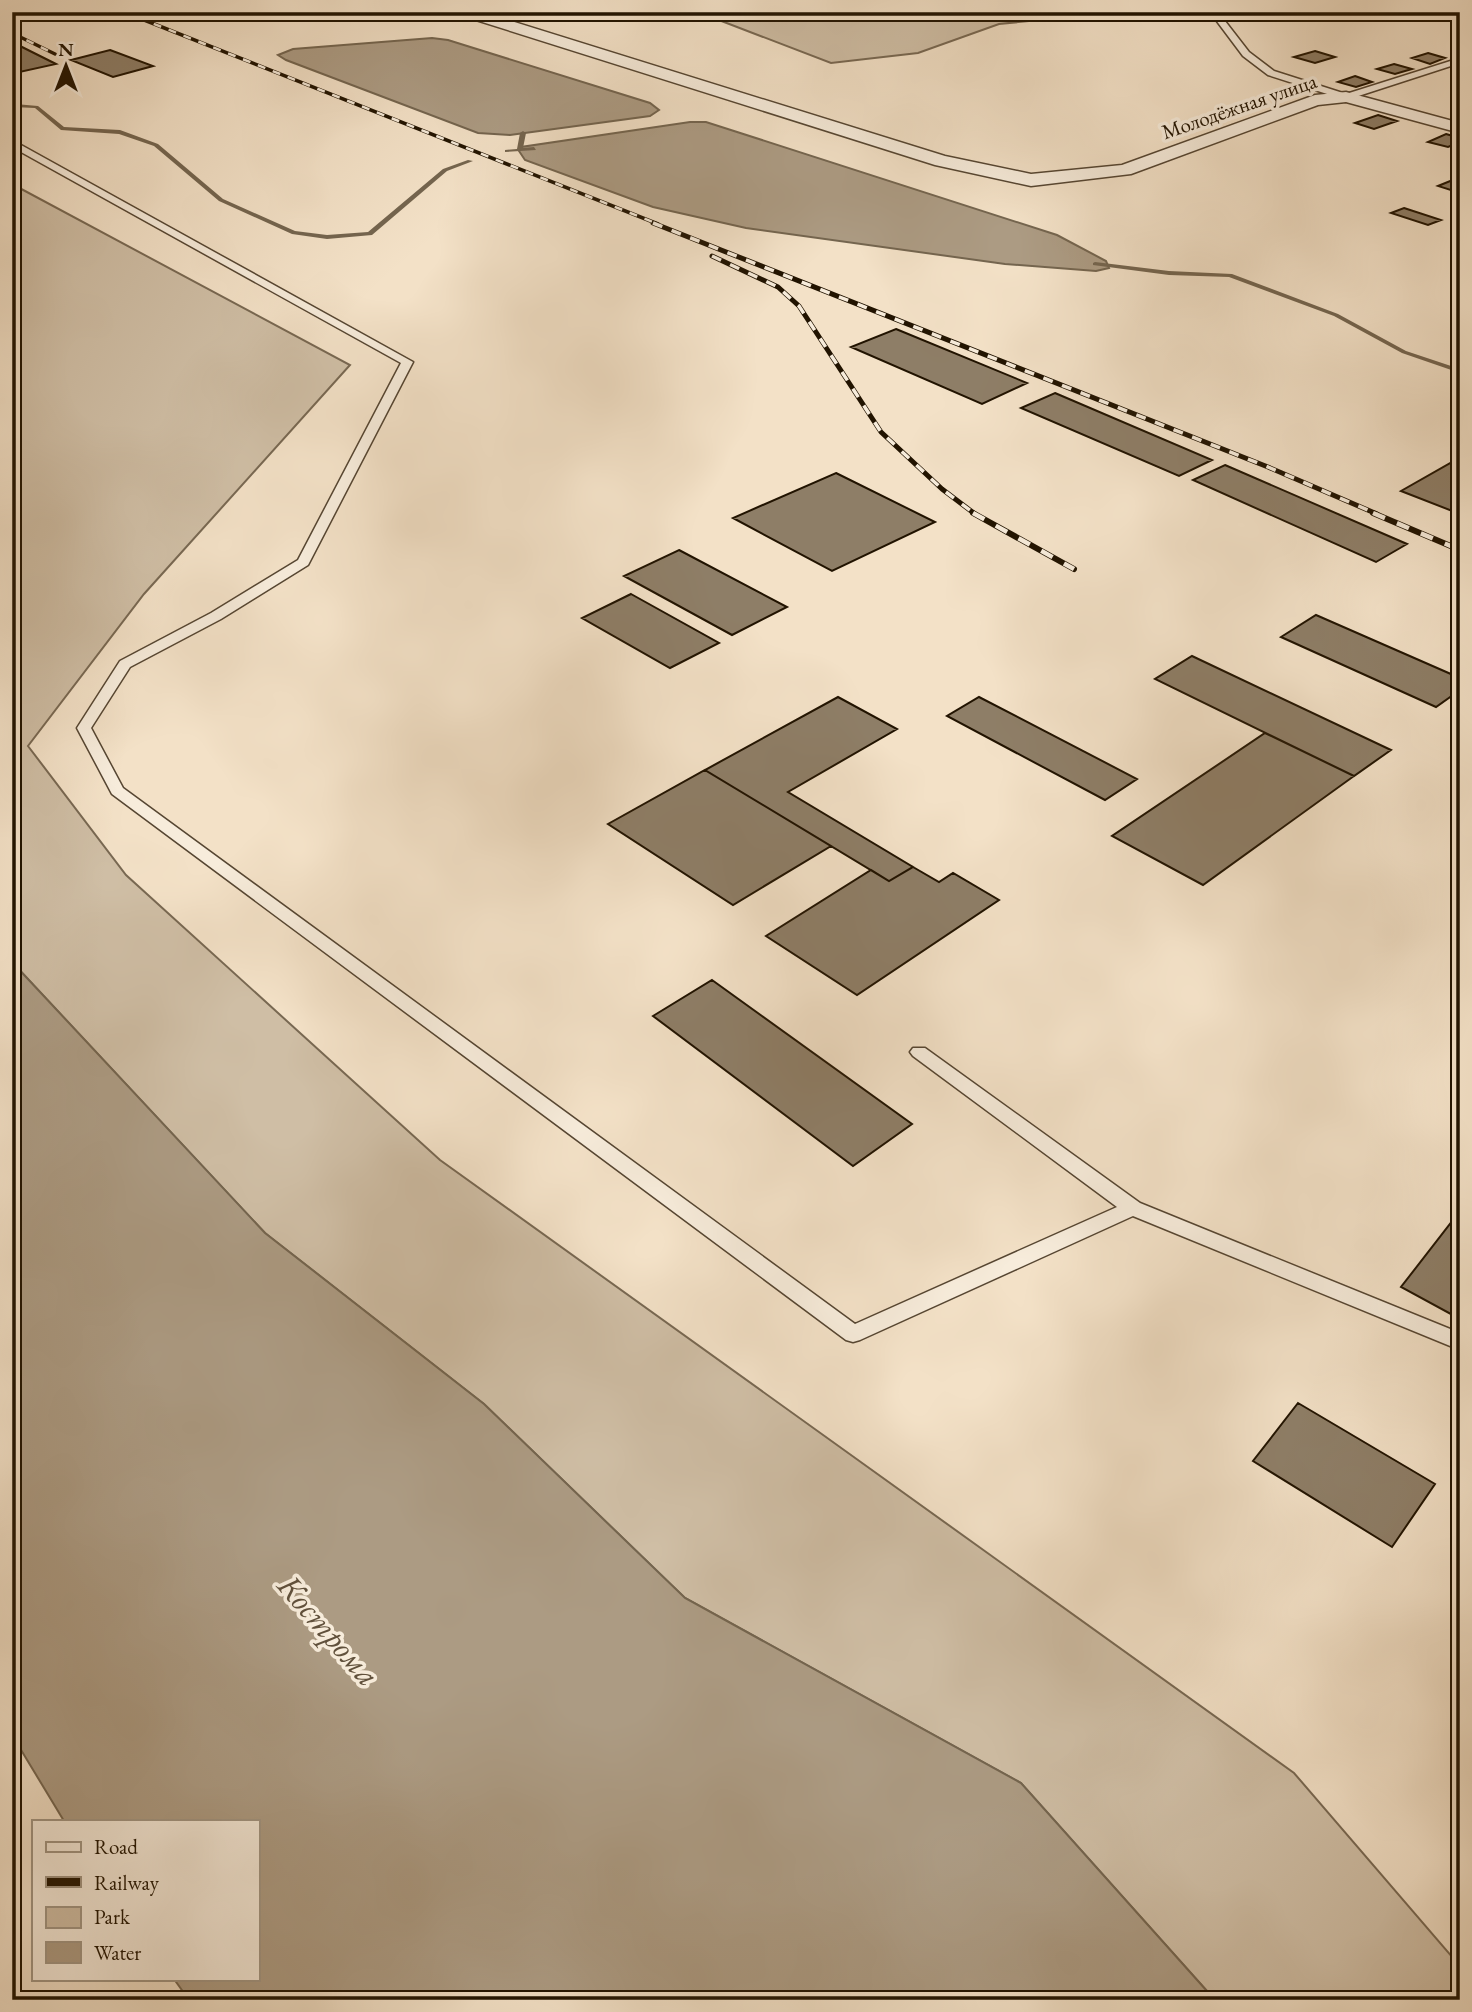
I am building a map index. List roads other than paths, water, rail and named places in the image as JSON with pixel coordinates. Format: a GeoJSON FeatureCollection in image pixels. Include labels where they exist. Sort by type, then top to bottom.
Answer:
{"type":"FeatureCollection","features":[{"type":"Feature","properties":{"kind":"street","name":"Молодёжная улица"},"geometry":{"type":"LineString","coordinates":[[465,12],[941,161],[1031,180],[1125,170],[1315,100],[1346,97],[1460,128]]}},
{"type":"Feature","properties":{"kind":"lane"},"geometry":{"type":"LineString","coordinates":[[1214,12],[1246,54],[1271,73],[1346,97],[1460,60]]}},
{"type":"Feature","properties":{"kind":"lane"},"geometry":{"type":"LineString","coordinates":[[12,143],[407,362],[303,562],[216,616],[125,664],[84,728],[117,791],[853,1334],[1133,1208]]}},
{"type":"Feature","properties":{"kind":"lane"},"geometry":{"type":"LineString","coordinates":[[919,1052],[1133,1208],[1460,1342]]}},
{"type":"Feature","properties":{"kind":"water"},"geometry":{"type":"Polygon","coordinates":[[[432,38],[448,40],[650,103],[659,110],[650,116],[510,135],[478,133],[278,55],[293,49],[432,38]]]}},
{"type":"Feature","properties":{"kind":"water"},"geometry":{"type":"Polygon","coordinates":[[[690,122],[706,122],[1057,235],[1106,261],[1109,268],[1096,271],[1005,264],[746,228],[653,207],[525,160],[519,151],[521,147],[690,122]]]}},
{"type":"Feature","properties":{"kind":"water","name":"Кострома"},"geometry":{"type":"Polygon","coordinates":[[[12,962],[265,1233],[484,1404],[685,1598],[1021,1783],[1215,2000],[189,2000],[175,1980],[259,1980],[259,1820],[63,1820],[12,1735],[12,962]]]}},
{"type":"Feature","properties":{"kind":"waterway"},"geometry":{"type":"LineString","coordinates":[[15,106],[36,107],[63,129],[120,132],[156,145],[221,200],[294,233],[327,237],[370,234],[445,170],[470,161]]}},
{"type":"Feature","properties":{"kind":"waterway"},"geometry":{"type":"LineString","coordinates":[[520,149],[523,133]]}},
{"type":"Feature","properties":{"kind":"waterway"},"geometry":{"type":"LineString","coordinates":[[507,151],[534,149]]}},
{"type":"Feature","properties":{"kind":"waterway"},"geometry":{"type":"LineString","coordinates":[[1095,264],[1169,273],[1230,275],[1336,315],[1404,352],[1460,371]]}},
{"type":"Feature","properties":{"kind":"railway"},"geometry":{"type":"LineString","coordinates":[[124,12],[658,224]]}},
{"type":"Feature","properties":{"kind":"railway"},"geometry":{"type":"LineString","coordinates":[[12,33],[55,54]]}},
{"type":"Feature","properties":{"kind":"railway"},"geometry":{"type":"LineString","coordinates":[[653,223],[1268,467],[1377,514]]}},
{"type":"Feature","properties":{"kind":"railway"},"geometry":{"type":"LineString","coordinates":[[712,256],[778,287],[799,306],[881,432],[942,489],[975,514]]}},
{"type":"Feature","properties":{"kind":"railway"},"geometry":{"type":"LineString","coordinates":[[973,513],[1074,569]]}},
{"type":"Feature","properties":{"kind":"railway"},"geometry":{"type":"LineString","coordinates":[[1373,513],[1460,550]]}}]}
